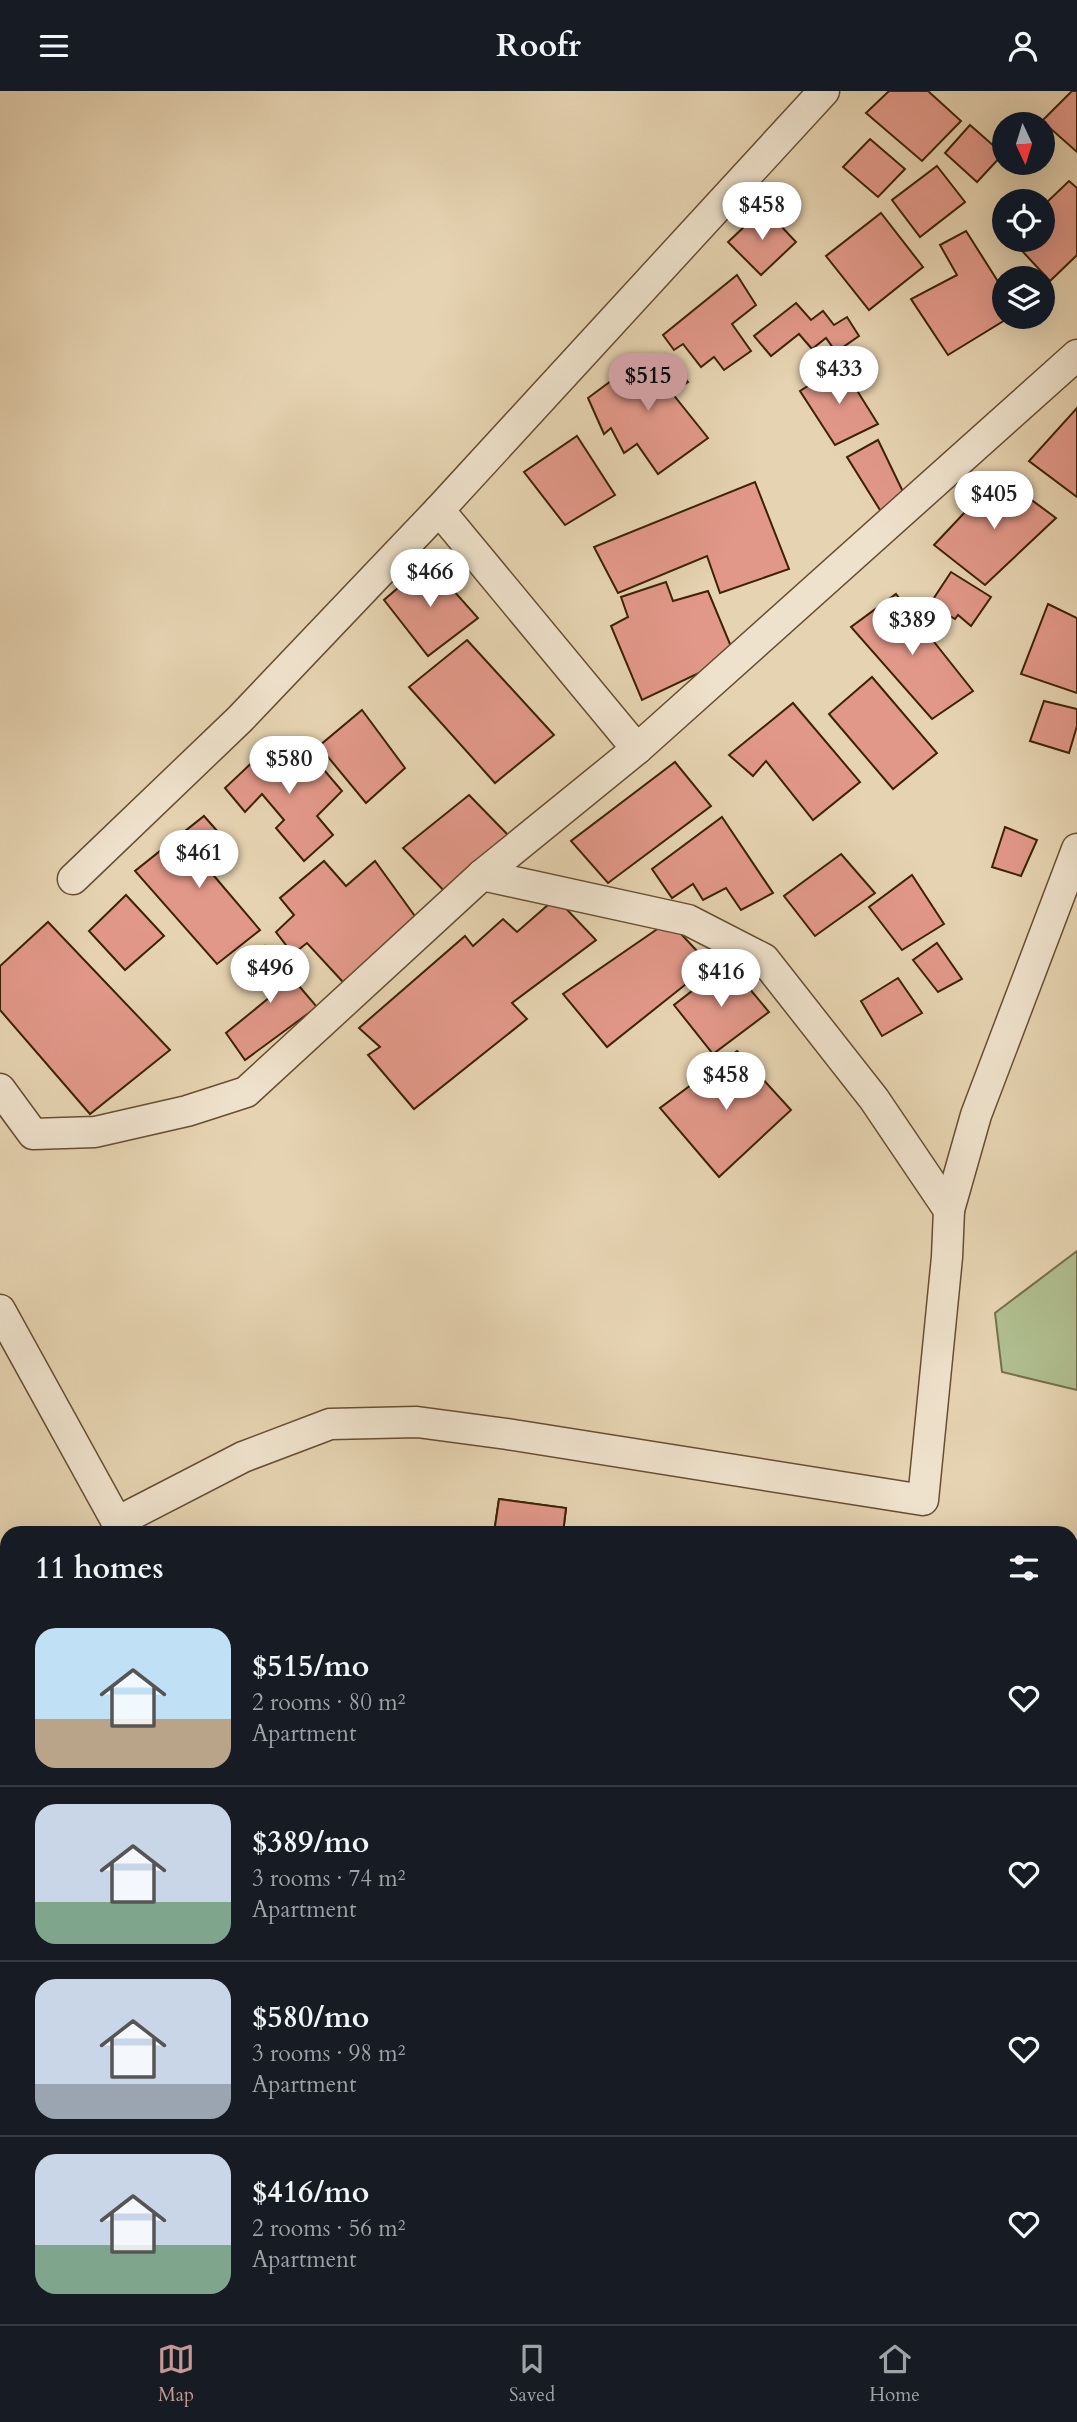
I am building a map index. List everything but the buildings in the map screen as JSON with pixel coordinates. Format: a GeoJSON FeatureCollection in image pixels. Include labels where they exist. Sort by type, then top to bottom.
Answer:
{"type":"FeatureCollection","features":[{"type":"Feature","properties":{"kind":"street"},"geometry":{"type":"LineString","coordinates":[[73,879],[240,719],[439,510],[824,91]]}},
{"type":"Feature","properties":{"kind":"street"},"geometry":{"type":"LineString","coordinates":[[0,1089],[33,1134],[95,1132],[187,1111],[246,1092],[482,875],[637,749],[1077,355]]}},
{"type":"Feature","properties":{"kind":"street"},"geometry":{"type":"LineString","coordinates":[[439,510],[637,749]]}},
{"type":"Feature","properties":{"kind":"street"},"geometry":{"type":"LineString","coordinates":[[123,1526],[243,1457],[330,1424],[417,1422],[923,1500],[947,1258],[949,1210],[976,1115],[1077,849]]}},
{"type":"Feature","properties":{"kind":"street"},"geometry":{"type":"LineString","coordinates":[[482,875],[688,919],[764,959],[874,1099],[949,1210]]}},
{"type":"Feature","properties":{"kind":"street"},"geometry":{"type":"LineString","coordinates":[[0,1310],[119,1526]]}},
{"type":"Feature","properties":{"kind":"green space"},"geometry":{"type":"Polygon","coordinates":[[[1077,1251],[1077,1390],[1002,1372],[995,1313],[1077,1251]]]}}]}
